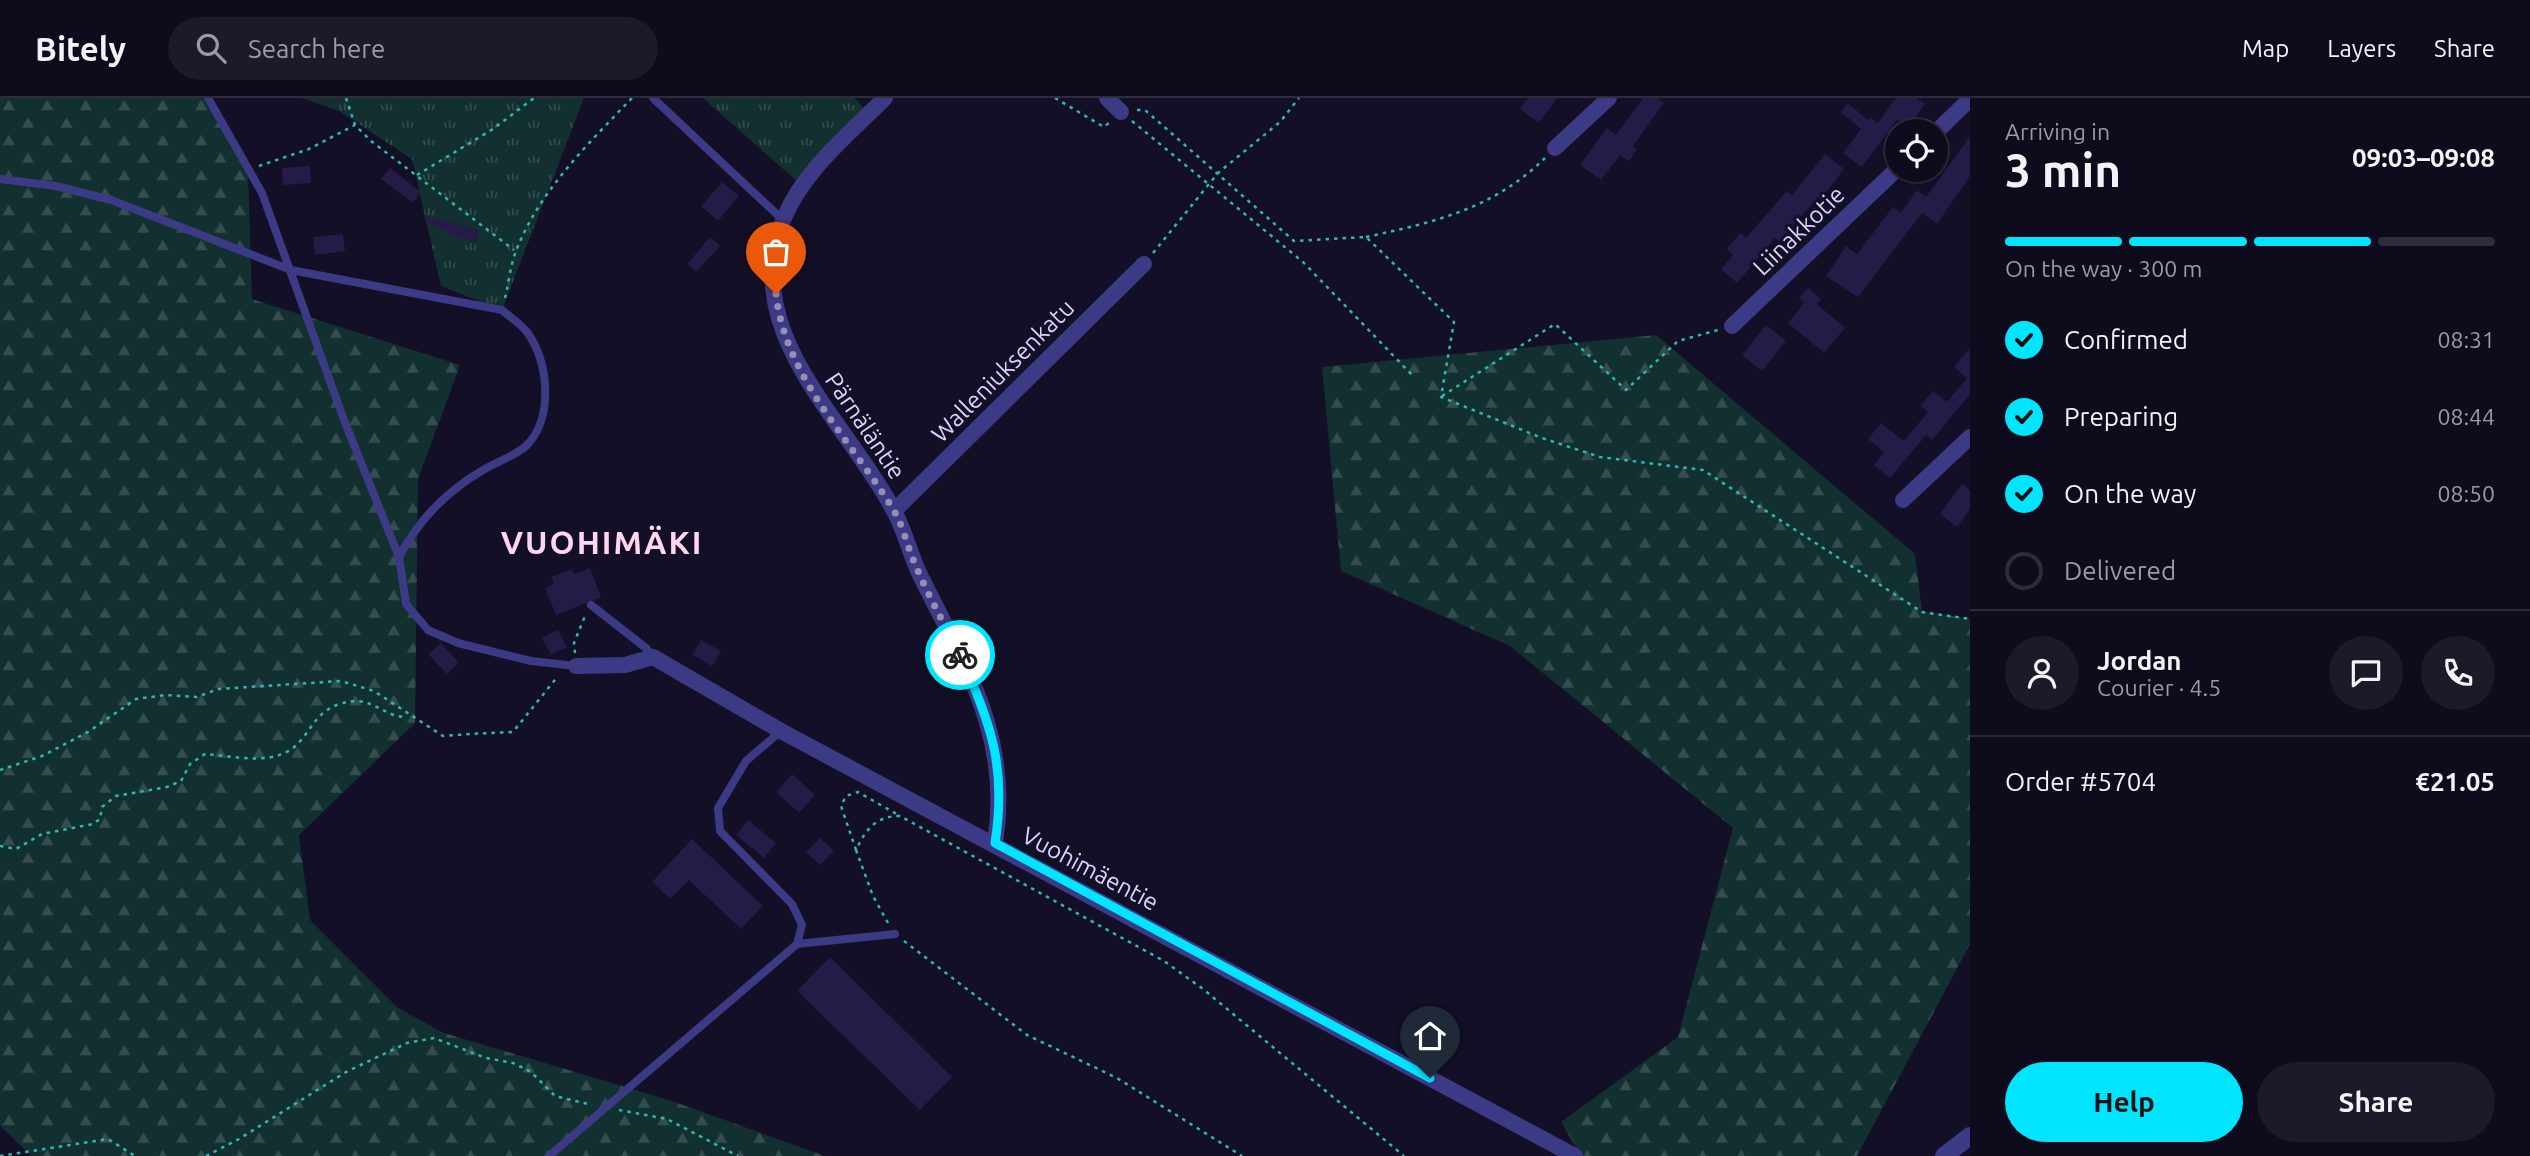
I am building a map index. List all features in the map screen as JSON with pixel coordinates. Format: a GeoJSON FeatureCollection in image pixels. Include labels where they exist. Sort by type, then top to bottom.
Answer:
{"type":"FeatureCollection","features":[{"type":"Feature","properties":{"kind":"street","name":"Pärnäläntie"},"geometry":{"type":"LineString","coordinates":[[886,98],[800,184],[783,220],[774,275],[778,313],[791,353],[815,395],[894,511],[916,566],[975,690],[994,740],[1000,810],[995,843]]}},
{"type":"Feature","properties":{"kind":"street"},"geometry":{"type":"LineString","coordinates":[[1107,98],[1121,112]]}},
{"type":"Feature","properties":{"kind":"street"},"geometry":{"type":"LineString","coordinates":[[1555,148],[1609,98]]}},
{"type":"Feature","properties":{"kind":"street"},"geometry":{"type":"LineString","coordinates":[[1948,120],[1970,99]]}},
{"type":"Feature","properties":{"kind":"street","name":"Liinakkotie"},"geometry":{"type":"LineString","coordinates":[[1732,326],[1885,180]]}},
{"type":"Feature","properties":{"kind":"street","name":"Walleniuksenkatu"},"geometry":{"type":"LineString","coordinates":[[894,511],[1144,264]]}},
{"type":"Feature","properties":{"kind":"street"},"geometry":{"type":"LineString","coordinates":[[1903,500],[1970,438]]}},
{"type":"Feature","properties":{"kind":"street"},"geometry":{"type":"LineString","coordinates":[[571,666],[625,665],[653,657]]}},
{"type":"Feature","properties":{"kind":"street","name":"Vuohimäentie"},"geometry":{"type":"LineString","coordinates":[[653,657],[781,731],[995,843],[1575,1156]]}},
{"type":"Feature","properties":{"kind":"street"},"geometry":{"type":"LineString","coordinates":[[1944,1156],[1970,1136]]}},
{"type":"Feature","properties":{"kind":"lane"},"geometry":{"type":"LineString","coordinates":[[208,98],[262,193],[344,420],[399,556],[406,604],[428,630],[458,643],[531,661],[571,666]]}},
{"type":"Feature","properties":{"kind":"lane"},"geometry":{"type":"LineString","coordinates":[[653,98],[783,220]]}},
{"type":"Feature","properties":{"kind":"lane"},"geometry":{"type":"LineString","coordinates":[[0,179],[56,186],[111,200],[291,270],[502,310],[527,332],[544,371],[542,421],[526,446],[480,472],[437,503],[412,533],[399,556]]}},
{"type":"Feature","properties":{"kind":"lane"},"geometry":{"type":"LineString","coordinates":[[591,605],[646,648],[653,657]]}},
{"type":"Feature","properties":{"kind":"lane"},"geometry":{"type":"LineString","coordinates":[[781,731],[746,761],[718,808],[720,831],[792,904],[802,925],[797,944]]}},
{"type":"Feature","properties":{"kind":"lane"},"geometry":{"type":"LineString","coordinates":[[549,1156],[797,944],[895,934]]}},
{"type":"Feature","properties":{"kind":"path"},"geometry":{"type":"LineString","coordinates":[[346,98],[355,125],[516,251]]}},
{"type":"Feature","properties":{"kind":"path"},"geometry":{"type":"LineString","coordinates":[[417,175],[492,129],[534,98]]}},
{"type":"Feature","properties":{"kind":"path"},"geometry":{"type":"LineString","coordinates":[[502,310],[516,251],[542,202],[576,157],[632,98]]}},
{"type":"Feature","properties":{"kind":"path"},"geometry":{"type":"LineString","coordinates":[[1055,98],[1104,127],[1121,112],[1145,110],[1294,241],[1366,237],[1444,220],[1519,183],[1555,148]]}},
{"type":"Feature","properties":{"kind":"path"},"geometry":{"type":"LineString","coordinates":[[1144,264],[1217,173],[1280,122],[1299,98]]}},
{"type":"Feature","properties":{"kind":"path"},"geometry":{"type":"LineString","coordinates":[[1121,112],[1303,262],[1414,377]]}},
{"type":"Feature","properties":{"kind":"path"},"geometry":{"type":"LineString","coordinates":[[248,170],[309,149],[355,125]]}},
{"type":"Feature","properties":{"kind":"path"},"geometry":{"type":"LineString","coordinates":[[1366,237],[1454,322],[1441,397]]}},
{"type":"Feature","properties":{"kind":"path"},"geometry":{"type":"LineString","coordinates":[[1441,397],[1555,324],[1626,390],[1678,341],[1732,326]]}},
{"type":"Feature","properties":{"kind":"path"},"geometry":{"type":"LineString","coordinates":[[1441,397],[1542,438],[1600,457],[1703,470],[1922,611],[1970,619]]}},
{"type":"Feature","properties":{"kind":"path"},"geometry":{"type":"LineString","coordinates":[[0,770],[42,756],[88,732],[136,699],[166,695],[197,697],[218,689],[341,681],[374,691],[443,736],[481,731],[513,732],[571,666],[574,643],[591,605]]}},
{"type":"Feature","properties":{"kind":"path"},"geometry":{"type":"LineString","coordinates":[[0,846],[16,849],[42,834],[93,824],[100,819],[102,807],[116,796],[167,787],[181,781],[190,764],[205,754],[252,760],[272,757],[300,742],[321,713],[341,703],[363,700],[399,717],[409,716]]}},
{"type":"Feature","properties":{"kind":"path"},"geometry":{"type":"LineString","coordinates":[[1242,1156],[1117,1078],[1027,1035],[895,934],[873,896],[856,850],[841,806],[846,796],[858,792],[1164,961],[1203,989],[1404,1156]]}},
{"type":"Feature","properties":{"kind":"path"},"geometry":{"type":"LineString","coordinates":[[856,850],[872,823],[888,816],[900,816]]}},
{"type":"Feature","properties":{"kind":"path"},"geometry":{"type":"LineString","coordinates":[[206,1156],[250,1133],[346,1072],[407,1043],[434,1038],[486,1058],[513,1063],[531,1072],[555,1096],[667,1119],[738,1156]]}},
{"type":"Feature","properties":{"kind":"path"},"geometry":{"type":"LineString","coordinates":[[0,1156],[108,1139],[135,1156]]}},
{"type":"Feature","properties":{"kind":"green space"},"geometry":{"type":"Polygon","coordinates":[[[0,98],[204,98],[248,170],[252,299],[460,365],[418,479],[415,723],[299,835],[310,920],[398,1008],[444,1033],[669,1100],[825,1156],[32,1156],[0,1126],[0,98]]]}},
{"type":"Feature","properties":{"kind":"green space"},"geometry":{"type":"Polygon","coordinates":[[[302,98],[584,98],[502,310],[441,286],[412,159],[339,111],[302,98]]]}},
{"type":"Feature","properties":{"kind":"green space"},"geometry":{"type":"Polygon","coordinates":[[[703,98],[855,98],[869,114],[800,184],[703,98]]]}},
{"type":"Feature","properties":{"kind":"green space"},"geometry":{"type":"Polygon","coordinates":[[[1656,335],[1915,554],[1922,611],[1970,619],[1970,944],[1857,1156],[1581,1156],[1561,1122],[1678,1037],[1733,828],[1510,646],[1341,571],[1322,367],[1656,335]]]}},
{"type":"Feature","properties":{"kind":"building"},"geometry":{"type":"Polygon","coordinates":[[[1528,98],[1557,98],[1539,123],[1520,109],[1528,98]]]}},
{"type":"Feature","properties":{"kind":"building"},"geometry":{"type":"Polygon","coordinates":[[[1643,98],[1658,98],[1664,103],[1633,146],[1637,149],[1629,161],[1620,155],[1601,180],[1580,165],[1607,128],[1616,135],[1643,98]]]}},
{"type":"Feature","properties":{"kind":"building"},"geometry":{"type":"Polygon","coordinates":[[[1896,98],[1917,98],[1925,104],[1914,119],[1885,119],[1885,136],[1862,167],[1843,153],[1861,129],[1841,112],[1848,103],[1868,120],[1870,117],[1878,123],[1896,98]]]}},
{"type":"Feature","properties":{"kind":"building"},"geometry":{"type":"Polygon","coordinates":[[[1970,136],[1970,176],[1937,224],[1922,213],[1858,297],[1826,276],[1846,246],[1857,254],[1893,207],[1901,213],[1917,190],[1926,197],[1937,182],[1948,182],[1948,166],[1970,136]]]}},
{"type":"Feature","properties":{"kind":"building"},"geometry":{"type":"Polygon","coordinates":[[[1825,154],[1844,169],[1820,200],[1818,197],[1779,241],[1775,238],[1737,283],[1721,269],[1733,255],[1727,249],[1740,233],[1746,238],[1787,191],[1792,195],[1825,154]]]}},
{"type":"Feature","properties":{"kind":"building"},"geometry":{"type":"Polygon","coordinates":[[[310,166],[311,183],[283,185],[282,168],[310,166]]]}},
{"type":"Feature","properties":{"kind":"building"},"geometry":{"type":"Polygon","coordinates":[[[390,168],[421,192],[413,203],[381,179],[390,168]]]}},
{"type":"Feature","properties":{"kind":"building"},"geometry":{"type":"Polygon","coordinates":[[[722,182],[739,196],[718,221],[701,206],[722,182]]]}},
{"type":"Feature","properties":{"kind":"building"},"geometry":{"type":"Polygon","coordinates":[[[426,216],[479,230],[476,242],[453,236],[424,219],[426,216]]]}},
{"type":"Feature","properties":{"kind":"building"},"geometry":{"type":"Polygon","coordinates":[[[343,234],[345,251],[315,255],[313,237],[343,234]]]}},
{"type":"Feature","properties":{"kind":"building"},"geometry":{"type":"Polygon","coordinates":[[[710,237],[720,246],[696,272],[687,264],[710,237]]]}},
{"type":"Feature","properties":{"kind":"building"},"geometry":{"type":"Polygon","coordinates":[[[1808,288],[1821,299],[1817,304],[1845,328],[1824,353],[1788,323],[1804,303],[1799,298],[1808,288]]]}},
{"type":"Feature","properties":{"kind":"building"},"geometry":{"type":"Polygon","coordinates":[[[1766,325],[1786,341],[1762,371],[1742,355],[1766,325]]]}},
{"type":"Feature","properties":{"kind":"building"},"geometry":{"type":"Polygon","coordinates":[[[1970,348],[1970,394],[1932,440],[1926,435],[1890,478],[1874,465],[1884,452],[1868,439],[1881,423],[1904,441],[1928,412],[1920,406],[1933,391],[1947,402],[1967,378],[1954,367],[1970,348]]]}},
{"type":"Feature","properties":{"kind":"building"},"geometry":{"type":"Polygon","coordinates":[[[1962,484],[1970,490],[1970,509],[1957,527],[1940,514],[1962,484]]]}},
{"type":"Feature","properties":{"kind":"building"},"geometry":{"type":"Polygon","coordinates":[[[590,568],[601,597],[556,615],[545,588],[554,584],[551,577],[571,569],[574,574],[590,568]]]}},
{"type":"Feature","properties":{"kind":"building"},"geometry":{"type":"Polygon","coordinates":[[[558,630],[567,647],[551,655],[542,638],[558,630]]]}},
{"type":"Feature","properties":{"kind":"building"},"geometry":{"type":"Polygon","coordinates":[[[701,640],[721,651],[712,666],[692,655],[701,640]]]}},
{"type":"Feature","properties":{"kind":"building"},"geometry":{"type":"Polygon","coordinates":[[[441,643],[459,663],[447,674],[428,654],[441,643]]]}},
{"type":"Feature","properties":{"kind":"building"},"geometry":{"type":"Polygon","coordinates":[[[792,774],[815,795],[799,813],[776,792],[792,774]]]}},
{"type":"Feature","properties":{"kind":"building"},"geometry":{"type":"Polygon","coordinates":[[[748,820],[776,843],[764,858],[736,835],[748,820]]]}},
{"type":"Feature","properties":{"kind":"building"},"geometry":{"type":"Polygon","coordinates":[[[820,838],[834,851],[820,865],[806,852],[820,838]]]}},
{"type":"Feature","properties":{"kind":"building"},"geometry":{"type":"Polygon","coordinates":[[[692,839],[763,906],[741,929],[689,880],[670,899],[652,882],[692,839]]]}},
{"type":"Feature","properties":{"kind":"building"},"geometry":{"type":"Polygon","coordinates":[[[830,957],[952,1077],[920,1110],[797,991],[830,957]]]}},
{"type":"Feature","properties":{"kind":"way so far"},"geometry":{"type":"LineString","coordinates":[[776,294],[778,313],[791,353],[815,395],[894,511],[916,566],[960,655]]}},
{"type":"Feature","properties":{"kind":"district","name":"VUOHIMÄKI"},"geometry":{"type":"Point","coordinates":[602,543]}},
{"type":"Feature","properties":{"kind":"route"},"geometry":{"type":"LineString","coordinates":[[960,655],[994,740],[1000,810],[995,843],[1430,1078]]}}]}
